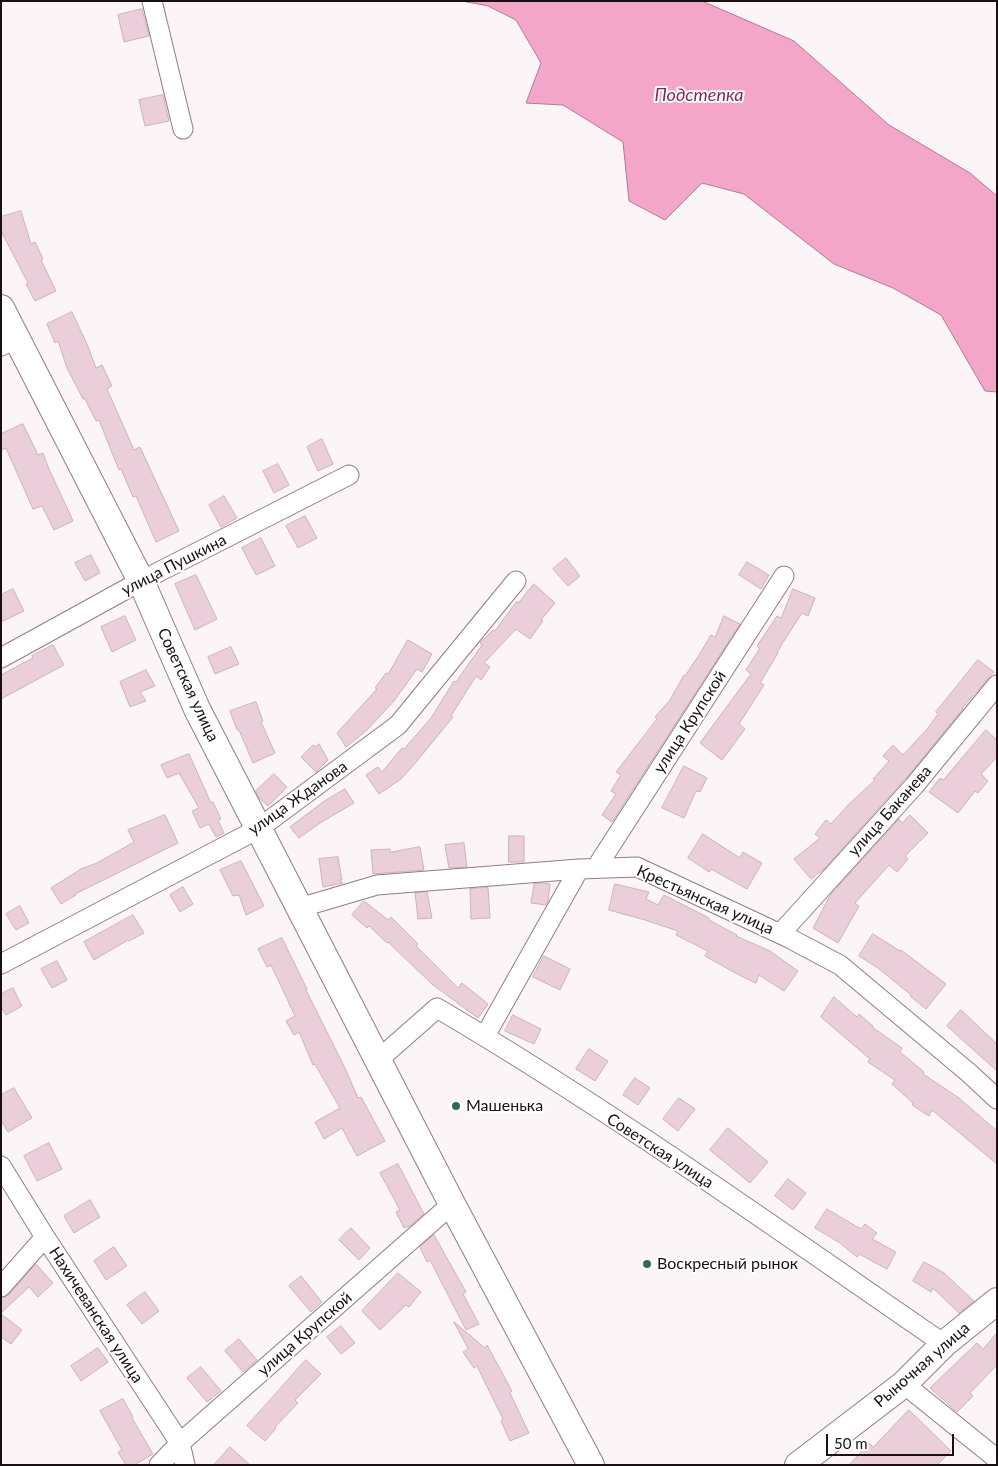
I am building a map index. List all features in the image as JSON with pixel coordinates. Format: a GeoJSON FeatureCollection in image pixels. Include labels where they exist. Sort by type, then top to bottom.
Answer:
{"type":"FeatureCollection","features":[{"type":"Feature","properties":{"kind":"street"},"geometry":{"type":"LineString","coordinates":[[152,1],[183,129]]}},
{"type":"Feature","properties":{"kind":"street","name":"Советская улица"},"geometry":{"type":"LineString","coordinates":[[1,308],[8,342],[141,581],[197,709],[452,1204],[591,1465]]}},
{"type":"Feature","properties":{"kind":"street","name":"улица Пушкина"},"geometry":{"type":"LineString","coordinates":[[1,658],[141,581],[349,475]]}},
{"type":"Feature","properties":{"kind":"street","name":"улица Крупской"},"geometry":{"type":"LineString","coordinates":[[485,1036],[588,868],[784,576]]}},
{"type":"Feature","properties":{"kind":"street","name":"улица Жданова"},"geometry":{"type":"LineString","coordinates":[[1,964],[258,828],[398,725],[516,581]]}},
{"type":"Feature","properties":{"kind":"street","name":"улица Баканева"},"geometry":{"type":"LineString","coordinates":[[780,934],[914,786],[997,685]]}},
{"type":"Feature","properties":{"kind":"street","name":"Крестьянская улица"},"geometry":{"type":"LineString","coordinates":[[299,908],[377,885],[588,868],[637,867],[780,934],[840,965],[969,1073],[997,1100]]}},
{"type":"Feature","properties":{"kind":"street","name":"Советская улица"},"geometry":{"type":"LineString","coordinates":[[378,1060],[437,1008],[485,1036],[690,1169],[944,1344]]}},
{"type":"Feature","properties":{"kind":"street","name":"Нахичеванская улица"},"geometry":{"type":"LineString","coordinates":[[1,1166],[45,1237],[180,1443],[185,1465]]}},
{"type":"Feature","properties":{"kind":"street","name":"улица Крупской"},"geometry":{"type":"LineString","coordinates":[[159,1465],[180,1443],[452,1204]]}},
{"type":"Feature","properties":{"kind":"street"},"geometry":{"type":"LineString","coordinates":[[1,1286],[45,1237]]}},
{"type":"Feature","properties":{"kind":"street","name":"Рыночная улица"},"geometry":{"type":"LineString","coordinates":[[798,1465],[904,1384],[944,1344],[997,1301]]}},
{"type":"Feature","properties":{"kind":"street"},"geometry":{"type":"LineString","coordinates":[[904,1384],[997,1459]]}},
{"type":"Feature","properties":{"kind":"water","name":"Подстепка"},"geometry":{"type":"Polygon","coordinates":[[[462,1],[702,1],[794,41],[889,125],[970,173],[997,196],[997,392],[985,391],[941,315],[893,288],[834,264],[744,194],[702,183],[665,220],[629,201],[623,142],[563,105],[526,103],[541,63],[516,20],[488,6],[462,1]]]}},
{"type":"Feature","properties":{"kind":"building"},"geometry":{"type":"Polygon","coordinates":[[[142,9],[149,36],[124,42],[118,15],[142,9]]]}},
{"type":"Feature","properties":{"kind":"building"},"geometry":{"type":"Polygon","coordinates":[[[163,95],[169,121],[145,126],[139,100],[163,95]]]}},
{"type":"Feature","properties":{"kind":"building"},"geometry":{"type":"Polygon","coordinates":[[[21,211],[31,244],[35,242],[43,259],[41,260],[56,291],[35,301],[26,284],[28,283],[1,231],[1,217],[21,211]]]}},
{"type":"Feature","properties":{"kind":"building"},"geometry":{"type":"Polygon","coordinates":[[[72,312],[96,368],[102,365],[112,386],[107,389],[134,450],[140,447],[179,531],[156,542],[136,496],[133,497],[121,469],[119,470],[99,420],[96,421],[85,399],[83,399],[67,368],[58,341],[55,343],[47,324],[72,312]]]}},
{"type":"Feature","properties":{"kind":"building"},"geometry":{"type":"Polygon","coordinates":[[[23,424],[38,455],[43,453],[73,521],[54,530],[42,506],[33,509],[6,448],[1,450],[1,434],[23,424]]]}},
{"type":"Feature","properties":{"kind":"building"},"geometry":{"type":"Polygon","coordinates":[[[322,439],[333,464],[318,471],[307,447],[322,439]]]}},
{"type":"Feature","properties":{"kind":"building"},"geometry":{"type":"Polygon","coordinates":[[[278,464],[289,485],[274,493],[263,471],[278,464]]]}},
{"type":"Feature","properties":{"kind":"building"},"geometry":{"type":"Polygon","coordinates":[[[224,496],[237,518],[221,527],[209,505],[224,496]]]}},
{"type":"Feature","properties":{"kind":"building"},"geometry":{"type":"Polygon","coordinates":[[[305,516],[317,538],[298,548],[286,526],[305,516]]]}},
{"type":"Feature","properties":{"kind":"building"},"geometry":{"type":"Polygon","coordinates":[[[261,538],[275,566],[256,575],[242,548],[261,538]]]}},
{"type":"Feature","properties":{"kind":"building"},"geometry":{"type":"Polygon","coordinates":[[[91,555],[100,573],[85,581],[75,563],[91,555]]]}},
{"type":"Feature","properties":{"kind":"building"},"geometry":{"type":"Polygon","coordinates":[[[566,558],[580,576],[568,586],[553,569],[566,558]]]}},
{"type":"Feature","properties":{"kind":"building"},"geometry":{"type":"Polygon","coordinates":[[[747,562],[769,575],[761,589],[739,575],[747,562]]]}},
{"type":"Feature","properties":{"kind":"building"},"geometry":{"type":"Polygon","coordinates":[[[196,575],[217,619],[195,630],[175,584],[196,575]]]}},
{"type":"Feature","properties":{"kind":"building"},"geometry":{"type":"Polygon","coordinates":[[[534,584],[555,603],[541,620],[543,621],[530,639],[516,629],[484,663],[490,667],[481,680],[476,676],[451,716],[453,717],[417,761],[401,779],[379,794],[366,775],[378,767],[382,772],[402,748],[404,749],[431,718],[454,681],[456,682],[482,645],[480,643],[493,630],[495,631],[517,601],[518,603],[534,584]]]}},
{"type":"Feature","properties":{"kind":"building"},"geometry":{"type":"Polygon","coordinates":[[[13,589],[24,611],[1,622],[1,595],[13,589]]]}},
{"type":"Feature","properties":{"kind":"building"},"geometry":{"type":"Polygon","coordinates":[[[793,589],[815,598],[808,616],[802,613],[782,644],[760,683],[764,685],[739,724],[745,729],[722,760],[700,743],[751,674],[746,670],[760,648],[757,646],[777,616],[781,618],[793,589]]]}},
{"type":"Feature","properties":{"kind":"building"},"geometry":{"type":"Polygon","coordinates":[[[125,616],[136,640],[112,652],[101,627],[125,616]]]}},
{"type":"Feature","properties":{"kind":"building"},"geometry":{"type":"Polygon","coordinates":[[[724,616],[740,624],[612,822],[602,815],[616,794],[611,791],[621,775],[616,772],[657,719],[655,717],[670,700],[711,635],[715,637],[724,616]]]}},
{"type":"Feature","properties":{"kind":"building"},"geometry":{"type":"Polygon","coordinates":[[[408,640],[432,654],[422,672],[417,669],[394,701],[367,730],[346,747],[337,733],[377,689],[375,688],[386,673],[388,674],[408,640]]]}},
{"type":"Feature","properties":{"kind":"building"},"geometry":{"type":"Polygon","coordinates":[[[53,645],[64,665],[1,699],[1,675],[53,645]]]}},
{"type":"Feature","properties":{"kind":"building"},"geometry":{"type":"Polygon","coordinates":[[[231,647],[239,664],[215,674],[208,657],[231,647]]]}},
{"type":"Feature","properties":{"kind":"building"},"geometry":{"type":"Polygon","coordinates":[[[978,660],[994,672],[962,708],[906,778],[824,869],[811,879],[794,859],[820,838],[815,834],[826,820],[831,824],[875,780],[873,779],[889,761],[883,756],[893,745],[903,755],[928,728],[938,714],[936,712],[978,660]]]}},
{"type":"Feature","properties":{"kind":"building"},"geometry":{"type":"Polygon","coordinates":[[[146,670],[155,686],[140,692],[146,701],[130,707],[120,682],[146,670]]]}},
{"type":"Feature","properties":{"kind":"building"},"geometry":{"type":"Polygon","coordinates":[[[256,702],[263,721],[261,722],[275,753],[253,763],[230,711],[256,702]]]}},
{"type":"Feature","properties":{"kind":"building"},"geometry":{"type":"Polygon","coordinates":[[[986,730],[997,740],[997,757],[981,774],[988,781],[978,793],[975,791],[958,813],[929,792],[940,778],[943,780],[986,730]]]}},
{"type":"Feature","properties":{"kind":"building"},"geometry":{"type":"Polygon","coordinates":[[[319,744],[328,760],[316,772],[301,757],[313,745],[316,747],[319,744]]]}},
{"type":"Feature","properties":{"kind":"building"},"geometry":{"type":"Polygon","coordinates":[[[189,754],[211,803],[213,802],[221,819],[218,820],[224,833],[216,837],[209,824],[200,828],[192,811],[199,808],[179,773],[167,778],[161,765],[189,754]]]}},
{"type":"Feature","properties":{"kind":"building"},"geometry":{"type":"Polygon","coordinates":[[[684,766],[707,778],[700,792],[696,791],[684,818],[662,808],[684,766]]]}},
{"type":"Feature","properties":{"kind":"building"},"geometry":{"type":"Polygon","coordinates":[[[274,774],[287,787],[268,806],[259,798],[256,791],[274,774]]]}},
{"type":"Feature","properties":{"kind":"building"},"geometry":{"type":"Polygon","coordinates":[[[345,789],[354,803],[299,838],[290,827],[323,802],[345,789]]]}},
{"type":"Feature","properties":{"kind":"building"},"geometry":{"type":"Polygon","coordinates":[[[165,815],[178,843],[75,894],[61,904],[51,888],[81,869],[97,863],[134,842],[128,830],[165,815]]]}},
{"type":"Feature","properties":{"kind":"building"},"geometry":{"type":"Polygon","coordinates":[[[910,815],[928,833],[905,856],[908,859],[897,872],[889,865],[855,903],[859,906],[838,943],[813,928],[831,894],[899,819],[902,823],[910,815]]]}},
{"type":"Feature","properties":{"kind":"building"},"geometry":{"type":"Polygon","coordinates":[[[703,834],[740,858],[743,852],[762,863],[747,889],[711,869],[709,872],[688,858],[703,834]]]}},
{"type":"Feature","properties":{"kind":"building"},"geometry":{"type":"Polygon","coordinates":[[[509,836],[524,836],[524,862],[509,862],[509,836]]]}},
{"type":"Feature","properties":{"kind":"building"},"geometry":{"type":"Polygon","coordinates":[[[464,843],[467,867],[449,868],[445,845],[464,843]]]}},
{"type":"Feature","properties":{"kind":"building"},"geometry":{"type":"Polygon","coordinates":[[[420,847],[424,870],[373,874],[371,850],[390,849],[390,852],[420,847]]]}},
{"type":"Feature","properties":{"kind":"building"},"geometry":{"type":"Polygon","coordinates":[[[338,857],[342,880],[339,880],[343,883],[323,887],[319,859],[338,857]]]}},
{"type":"Feature","properties":{"kind":"building"},"geometry":{"type":"Polygon","coordinates":[[[241,861],[264,906],[246,915],[239,895],[233,896],[220,870],[241,861]]]}},
{"type":"Feature","properties":{"kind":"building"},"geometry":{"type":"Polygon","coordinates":[[[534,884],[550,884],[546,905],[531,903],[534,884]]]}},
{"type":"Feature","properties":{"kind":"building"},"geometry":{"type":"Polygon","coordinates":[[[615,884],[649,892],[646,899],[658,905],[664,895],[709,918],[709,920],[736,936],[770,951],[798,971],[784,991],[759,975],[756,983],[739,975],[705,956],[708,951],[676,935],[678,931],[609,910],[615,884]]]}},
{"type":"Feature","properties":{"kind":"building"},"geometry":{"type":"Polygon","coordinates":[[[183,887],[193,904],[180,912],[170,895],[183,887]]]}},
{"type":"Feature","properties":{"kind":"building"},"geometry":{"type":"Polygon","coordinates":[[[488,888],[490,918],[471,919],[470,889],[488,888]]]}},
{"type":"Feature","properties":{"kind":"building"},"geometry":{"type":"Polygon","coordinates":[[[427,892],[432,918],[418,919],[415,893],[427,892]]]}},
{"type":"Feature","properties":{"kind":"building"},"geometry":{"type":"Polygon","coordinates":[[[364,901],[388,920],[391,917],[418,944],[416,946],[458,988],[462,983],[488,1004],[478,1018],[433,985],[388,942],[352,915],[364,901]]]}},
{"type":"Feature","properties":{"kind":"building"},"geometry":{"type":"Polygon","coordinates":[[[20,906],[29,923],[16,930],[6,914],[20,906]]]}},
{"type":"Feature","properties":{"kind":"building"},"geometry":{"type":"Polygon","coordinates":[[[133,915],[144,933],[94,960],[84,942],[133,915]]]}},
{"type":"Feature","properties":{"kind":"building"},"geometry":{"type":"Polygon","coordinates":[[[873,934],[901,950],[946,984],[926,1009],[878,968],[859,956],[873,934]]]}},
{"type":"Feature","properties":{"kind":"building"},"geometry":{"type":"Polygon","coordinates":[[[282,938],[358,1098],[361,1097],[385,1141],[357,1156],[342,1128],[324,1139],[315,1122],[340,1108],[315,1064],[313,1065],[299,1032],[294,1035],[286,1021],[295,1016],[271,965],[267,967],[258,949],[282,938]]]}},
{"type":"Feature","properties":{"kind":"building"},"geometry":{"type":"Polygon","coordinates":[[[544,956],[570,969],[560,990],[533,977],[544,956]]]}},
{"type":"Feature","properties":{"kind":"building"},"geometry":{"type":"Polygon","coordinates":[[[57,961],[67,980],[52,988],[41,969],[57,961]]]}},
{"type":"Feature","properties":{"kind":"building"},"geometry":{"type":"Polygon","coordinates":[[[13,988],[22,1006],[6,1015],[1,1007],[1,994],[13,988]]]}},
{"type":"Feature","properties":{"kind":"building"},"geometry":{"type":"Polygon","coordinates":[[[834,997],[857,1017],[859,1014],[872,1027],[902,1048],[900,1052],[924,1072],[923,1074],[959,1098],[997,1131],[997,1164],[932,1110],[929,1116],[912,1105],[913,1103],[892,1084],[895,1080],[868,1062],[870,1059],[821,1017],[834,997]]]}},
{"type":"Feature","properties":{"kind":"building"},"geometry":{"type":"Polygon","coordinates":[[[961,1010],[997,1044],[997,1071],[947,1026],[961,1010]]]}},
{"type":"Feature","properties":{"kind":"building"},"geometry":{"type":"Polygon","coordinates":[[[513,1015],[541,1029],[534,1044],[505,1031],[513,1015]]]}},
{"type":"Feature","properties":{"kind":"building"},"geometry":{"type":"Polygon","coordinates":[[[589,1049],[608,1061],[595,1081],[576,1069],[589,1049]]]}},
{"type":"Feature","properties":{"kind":"building"},"geometry":{"type":"Polygon","coordinates":[[[635,1078],[650,1088],[638,1105],[623,1095],[635,1078]]]}},
{"type":"Feature","properties":{"kind":"building"},"geometry":{"type":"Polygon","coordinates":[[[14,1088],[32,1118],[8,1132],[1,1120],[1,1095],[14,1088]]]}},
{"type":"Feature","properties":{"kind":"building"},"geometry":{"type":"Polygon","coordinates":[[[679,1098],[695,1109],[678,1131],[663,1119],[679,1098]]]}},
{"type":"Feature","properties":{"kind":"building"},"geometry":{"type":"Polygon","coordinates":[[[728,1128],[768,1162],[750,1183],[710,1150],[728,1128]]]}},
{"type":"Feature","properties":{"kind":"building"},"geometry":{"type":"Polygon","coordinates":[[[49,1143],[62,1169],[37,1181],[24,1156],[49,1143]]]}},
{"type":"Feature","properties":{"kind":"building"},"geometry":{"type":"Polygon","coordinates":[[[398,1164],[424,1214],[410,1226],[404,1228],[396,1212],[400,1210],[380,1173],[398,1164]]]}},
{"type":"Feature","properties":{"kind":"building"},"geometry":{"type":"Polygon","coordinates":[[[788,1179],[806,1193],[793,1210],[775,1196],[788,1179]]]}},
{"type":"Feature","properties":{"kind":"building"},"geometry":{"type":"Polygon","coordinates":[[[90,1200],[100,1217],[74,1233],[64,1216],[90,1200]]]}},
{"type":"Feature","properties":{"kind":"building"},"geometry":{"type":"Polygon","coordinates":[[[827,1209],[861,1229],[865,1224],[877,1233],[872,1239],[896,1252],[887,1269],[859,1254],[857,1257],[840,1243],[815,1228],[827,1209]]]}},
{"type":"Feature","properties":{"kind":"building"},"geometry":{"type":"Polygon","coordinates":[[[351,1228],[370,1248],[359,1260],[339,1240],[351,1228]]]}},
{"type":"Feature","properties":{"kind":"building"},"geometry":{"type":"Polygon","coordinates":[[[434,1235],[466,1292],[463,1294],[479,1324],[466,1330],[430,1260],[427,1262],[420,1247],[434,1235]]]}},
{"type":"Feature","properties":{"kind":"building"},"geometry":{"type":"Polygon","coordinates":[[[114,1247],[127,1266],[106,1280],[94,1261],[114,1247]]]}},
{"type":"Feature","properties":{"kind":"building"},"geometry":{"type":"Polygon","coordinates":[[[924,1262],[944,1273],[974,1301],[959,1313],[933,1288],[931,1292],[913,1281],[924,1262]]]}},
{"type":"Feature","properties":{"kind":"building"},"geometry":{"type":"Polygon","coordinates":[[[36,1264],[53,1283],[38,1297],[29,1287],[1,1313],[1,1298],[9,1294],[36,1264]]]}},
{"type":"Feature","properties":{"kind":"building"},"geometry":{"type":"Polygon","coordinates":[[[398,1273],[421,1292],[409,1307],[406,1305],[380,1330],[362,1311],[398,1273]]]}},
{"type":"Feature","properties":{"kind":"building"},"geometry":{"type":"Polygon","coordinates":[[[301,1276],[322,1302],[311,1312],[289,1286],[301,1276]]]}},
{"type":"Feature","properties":{"kind":"building"},"geometry":{"type":"Polygon","coordinates":[[[145,1292],[159,1311],[142,1324],[127,1305],[145,1292]]]}},
{"type":"Feature","properties":{"kind":"building"},"geometry":{"type":"Polygon","coordinates":[[[1,1314],[22,1330],[11,1344],[1,1337],[1,1314]]]}},
{"type":"Feature","properties":{"kind":"building"},"geometry":{"type":"Polygon","coordinates":[[[454,1322],[485,1348],[487,1345],[512,1391],[510,1393],[529,1433],[510,1441],[501,1421],[503,1419],[477,1366],[474,1368],[463,1352],[468,1349],[454,1322]]]}},
{"type":"Feature","properties":{"kind":"building"},"geometry":{"type":"Polygon","coordinates":[[[341,1326],[355,1343],[341,1354],[327,1337],[341,1326]]]}},
{"type":"Feature","properties":{"kind":"building"},"geometry":{"type":"Polygon","coordinates":[[[997,1333],[997,1365],[970,1393],[973,1396],[957,1412],[930,1388],[977,1343],[983,1349],[997,1333]]]}},
{"type":"Feature","properties":{"kind":"building"},"geometry":{"type":"Polygon","coordinates":[[[239,1339],[257,1360],[243,1372],[225,1351],[239,1339]]]}},
{"type":"Feature","properties":{"kind":"building"},"geometry":{"type":"Polygon","coordinates":[[[98,1348],[108,1362],[81,1381],[71,1366],[98,1348]]]}},
{"type":"Feature","properties":{"kind":"building"},"geometry":{"type":"Polygon","coordinates":[[[306,1360],[321,1374],[295,1400],[298,1403],[275,1427],[265,1441],[247,1426],[306,1360]]]}},
{"type":"Feature","properties":{"kind":"building"},"geometry":{"type":"Polygon","coordinates":[[[201,1367],[221,1391],[207,1402],[187,1378],[201,1367]]]}},
{"type":"Feature","properties":{"kind":"building"},"geometry":{"type":"Polygon","coordinates":[[[123,1399],[153,1454],[134,1465],[126,1465],[118,1452],[122,1450],[100,1411],[123,1399]]]}},
{"type":"Feature","properties":{"kind":"building"},"geometry":{"type":"Polygon","coordinates":[[[909,1410],[951,1451],[937,1465],[849,1465],[869,1443],[873,1447],[909,1410]]]}},
{"type":"Feature","properties":{"kind":"building"},"geometry":{"type":"Polygon","coordinates":[[[230,1447],[250,1465],[214,1465],[230,1447]]]}},
{"type":"Feature","properties":{"kind":"place","name":"Машенька"},"geometry":{"type":"Point","coordinates":[456,1106]}},
{"type":"Feature","properties":{"kind":"place","name":"Воскресный рынок"},"geometry":{"type":"Point","coordinates":[647,1264]}}]}
